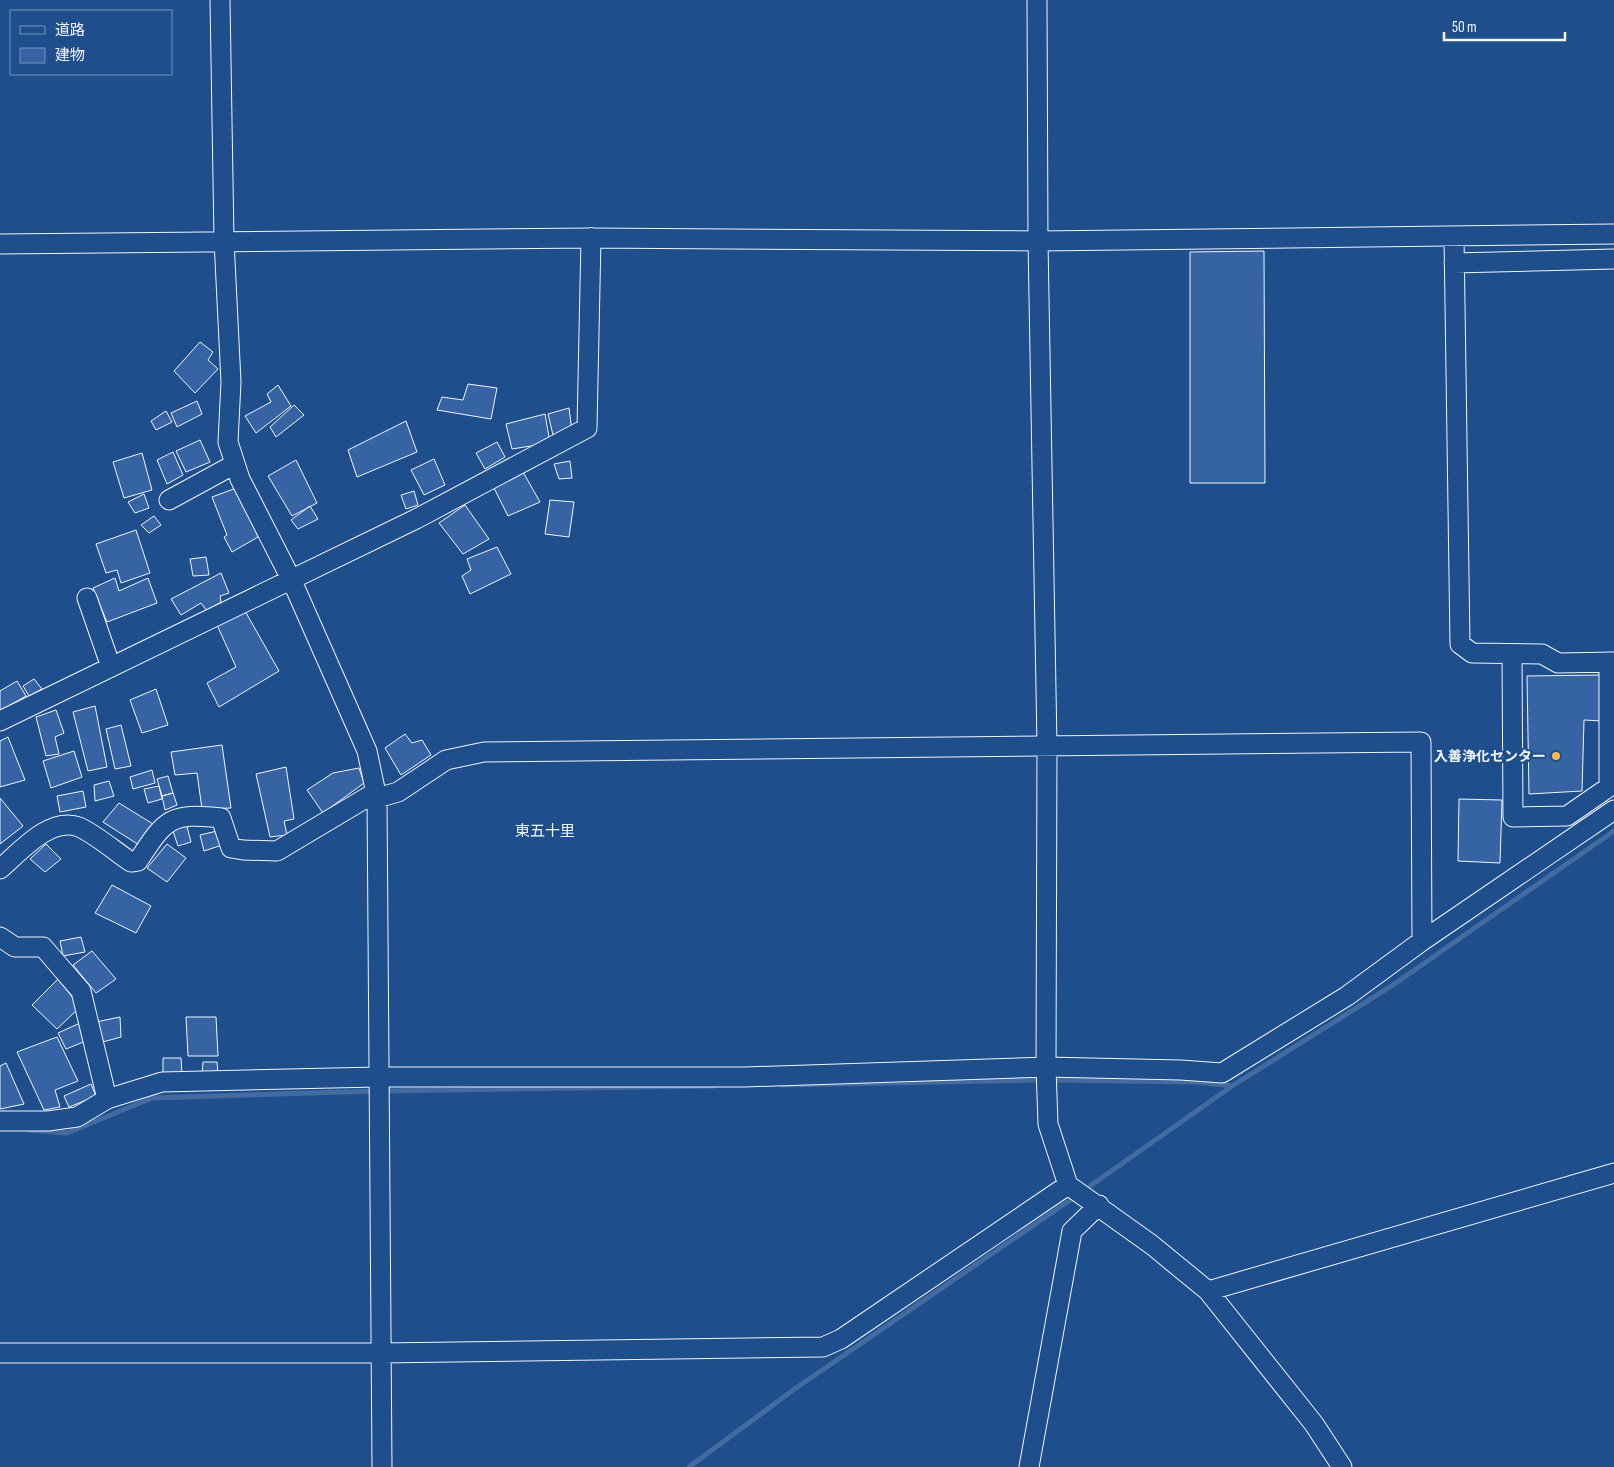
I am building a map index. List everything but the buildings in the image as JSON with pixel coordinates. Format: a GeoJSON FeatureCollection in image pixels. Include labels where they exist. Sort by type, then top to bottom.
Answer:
{"type":"FeatureCollection","features":[{"type":"Feature","properties":{"kind":"street"},"geometry":{"type":"LineString","coordinates":[[220,0],[224,240],[231,382],[228,442],[240,479],[292,580],[368,751],[376,795],[382,1467]]}},
{"type":"Feature","properties":{"kind":"street"},"geometry":{"type":"LineString","coordinates":[[1037,0],[1038,241],[1047,745],[1046,1067],[1048,1124],[1068,1184],[1099,1205],[1208,1291],[1314,1424],[1342,1467]]}},
{"type":"Feature","properties":{"kind":"street"},"geometry":{"type":"LineString","coordinates":[[0,244],[224,240],[591,238],[1038,241],[1614,234]]}},
{"type":"Feature","properties":{"kind":"street"},"geometry":{"type":"LineString","coordinates":[[1454,236],[1460,644],[1472,653],[1542,654],[1558,663],[1611,662],[1609,786],[1566,816],[1513,817],[1512,654]]}},
{"type":"Feature","properties":{"kind":"street"},"geometry":{"type":"LineString","coordinates":[[0,721],[416,520],[587,428],[591,238]]}},
{"type":"Feature","properties":{"kind":"street"},"geometry":{"type":"LineString","coordinates":[[1454,263],[1614,259]]}},
{"type":"Feature","properties":{"kind":"street"},"geometry":{"type":"LineString","coordinates":[[169,500],[235,464]]}},
{"type":"Feature","properties":{"kind":"street"},"geometry":{"type":"LineString","coordinates":[[86,598],[111,667]]}},
{"type":"Feature","properties":{"kind":"street"},"geometry":{"type":"LineString","coordinates":[[0,869],[48,830],[66,825],[79,828],[131,862],[138,861],[158,831],[173,819],[202,816],[221,818],[231,848],[277,851],[376,795],[398,792],[446,760],[484,752],[1421,742],[1422,941]]}},
{"type":"Feature","properties":{"kind":"street"},"geometry":{"type":"LineString","coordinates":[[0,1120],[48,1122],[77,1118],[107,1099],[162,1082],[378,1077],[745,1077],[1046,1067],[1181,1070],[1222,1073],[1347,996],[1422,941],[1614,810]]}},
{"type":"Feature","properties":{"kind":"street"},"geometry":{"type":"LineString","coordinates":[[0,937],[15,947],[43,947],[81,991],[107,1099]]}},
{"type":"Feature","properties":{"kind":"street"},"geometry":{"type":"LineString","coordinates":[[1208,1291],[1614,1172]]}},
{"type":"Feature","properties":{"kind":"street"},"geometry":{"type":"LineString","coordinates":[[0,1353],[380,1353],[823,1347],[841,1339],[1068,1184]]}},
{"type":"Feature","properties":{"kind":"street"},"geometry":{"type":"LineString","coordinates":[[1029,1467],[1072,1231],[1099,1205]]}},
{"type":"Feature","properties":{"kind":"waterway"},"geometry":{"type":"LineString","coordinates":[[1083,1191],[1232,1086],[1393,985],[1614,831]]}},
{"type":"Feature","properties":{"kind":"waterway"},"geometry":{"type":"LineString","coordinates":[[783,1085],[1042,1080]]}},
{"type":"Feature","properties":{"kind":"waterway"},"geometry":{"type":"LineString","coordinates":[[1051,1080],[1198,1082],[1232,1086]]}},
{"type":"Feature","properties":{"kind":"waterway"},"geometry":{"type":"LineString","coordinates":[[383,1091],[715,1086]]}},
{"type":"Feature","properties":{"kind":"waterway"},"geometry":{"type":"LineString","coordinates":[[28,1130],[67,1133],[152,1098],[375,1091]]}},
{"type":"Feature","properties":{"kind":"waterway"},"geometry":{"type":"LineString","coordinates":[[689,1467],[796,1388],[1076,1196]]}},
{"type":"Feature","properties":{"kind":"place","name":"入善浄化センター"},"geometry":{"type":"Point","coordinates":[1556,756]}},
{"type":"Feature","properties":{"kind":"district","name":"東五十里"},"geometry":{"type":"Point","coordinates":[545,831]}}]}
